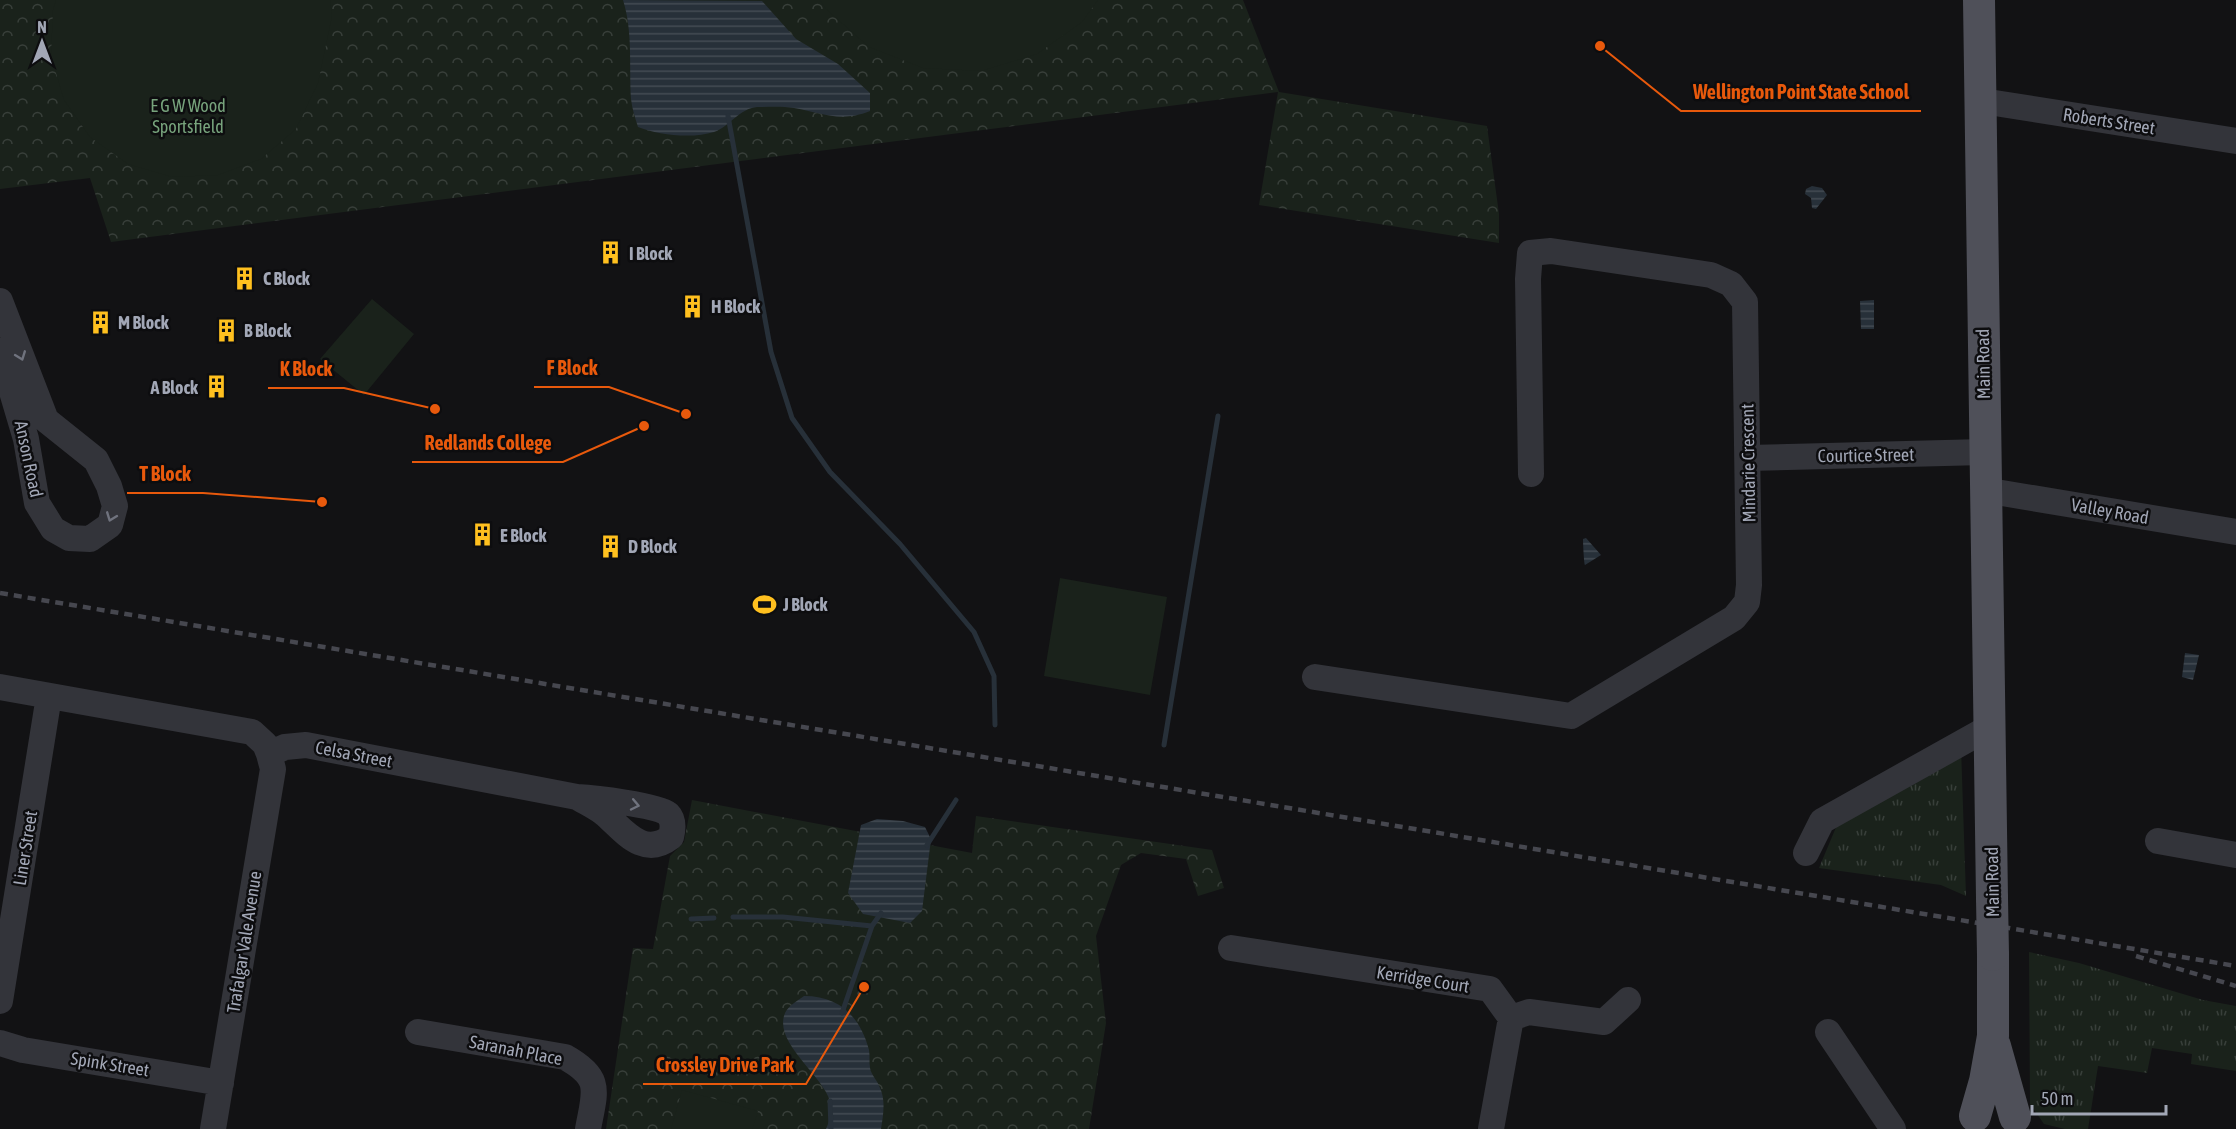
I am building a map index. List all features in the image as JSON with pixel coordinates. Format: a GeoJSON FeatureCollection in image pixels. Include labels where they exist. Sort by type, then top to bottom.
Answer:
{"type":"FeatureCollection","features":[{"type":"Feature","properties":{"kind":"main road","name":"Main Road"},"geometry":{"type":"LineString","coordinates":[[1968,1123],[1985,1081],[1993,1036],[1979,0]]}},
{"type":"Feature","properties":{"kind":"main road","name":"Main Road"},"geometry":{"type":"LineString","coordinates":[[1993,1036],[2021,1123]]}},
{"type":"Feature","properties":{"kind":"main road","name":"Main Road"},"geometry":{"type":"LineString","coordinates":[[1968,1123],[1988,1112],[2002,1112],[2021,1123]]}},
{"type":"Feature","properties":{"kind":"street","name":"Roberts Street"},"geometry":{"type":"LineString","coordinates":[[1982,101],[2236,141]]}},
{"type":"Feature","properties":{"kind":"street","name":"Mindarie Crescent"},"geometry":{"type":"LineString","coordinates":[[1315,678],[1571,716],[1734,618],[1747,602],[1749,585],[1748,458],[1745,302],[1731,284],[1711,275],[1551,251],[1530,253],[1528,279],[1531,474]]}},
{"type":"Feature","properties":{"kind":"street","name":"Anson Road"},"geometry":{"type":"LineString","coordinates":[[0,301],[46,420],[96,460],[108,486],[115,506],[110,525],[90,539],[69,538],[53,529],[37,504],[26,439],[0,351]]}},
{"type":"Feature","properties":{"kind":"street","name":"Courtice Street"},"geometry":{"type":"LineString","coordinates":[[1748,458],[1984,452]]}},
{"type":"Feature","properties":{"kind":"street","name":"Valley Road"},"geometry":{"type":"LineString","coordinates":[[1984,490],[2236,532]]}},
{"type":"Feature","properties":{"kind":"street"},"geometry":{"type":"LineString","coordinates":[[0,687],[252,732],[265,744],[269,754]]}},
{"type":"Feature","properties":{"kind":"street","name":"Liner Street"},"geometry":{"type":"LineString","coordinates":[[0,1000],[49,696]]}},
{"type":"Feature","properties":{"kind":"street"},"geometry":{"type":"LineString","coordinates":[[1806,853],[1822,821],[1988,728]]}},
{"type":"Feature","properties":{"kind":"street","name":"Celsa Street"},"geometry":{"type":"LineString","coordinates":[[269,754],[285,747],[306,745],[577,797]]}},
{"type":"Feature","properties":{"kind":"street","name":"Trafalgar Vale Avenue"},"geometry":{"type":"LineString","coordinates":[[213,1129],[273,769],[269,754]]}},
{"type":"Feature","properties":{"kind":"street"},"geometry":{"type":"LineString","coordinates":[[2158,841],[2236,855]]}},
{"type":"Feature","properties":{"kind":"street","name":"Kerridge Court"},"geometry":{"type":"LineString","coordinates":[[1231,948],[1490,989],[1511,1018]]}},
{"type":"Feature","properties":{"kind":"street"},"geometry":{"type":"LineString","coordinates":[[1491,1129],[1511,1018],[1529,1012],[1604,1022],[1628,1000]]}},
{"type":"Feature","properties":{"kind":"street","name":"Saranah Place"},"geometry":{"type":"LineString","coordinates":[[418,1032],[565,1057],[583,1067],[592,1080],[594,1097],[588,1129]]}},
{"type":"Feature","properties":{"kind":"street"},"geometry":{"type":"LineString","coordinates":[[1828,1032],[1893,1129]]}},
{"type":"Feature","properties":{"kind":"street","name":"Spink Street"},"geometry":{"type":"LineString","coordinates":[[0,1043],[23,1050],[221,1083]]}},
{"type":"Feature","properties":{"kind":"green space","name":"E G W Wood Sportsfield"},"geometry":{"type":"Polygon","coordinates":[[[0,0],[1243,0],[1279,92],[1487,126],[1499,214],[1499,243],[1259,205],[1278,92],[111,242],[90,178],[0,189],[0,0]]]}},
{"type":"Feature","properties":{"kind":"green space"},"geometry":{"type":"Polygon","coordinates":[[[56,0],[330,0],[332,16],[318,83],[296,129],[261,159],[218,175],[172,177],[128,164],[90,137],[64,100],[51,56],[53,10],[56,0]]]}},
{"type":"Feature","properties":{"kind":"green space"},"geometry":{"type":"Polygon","coordinates":[[[820,0],[1098,0],[1082,22],[1037,54],[981,71],[923,68],[869,47],[826,9],[820,0]]]}},
{"type":"Feature","properties":{"kind":"green space"},"geometry":{"type":"Polygon","coordinates":[[[372,299],[414,334],[364,395],[320,359],[372,299]]]}},
{"type":"Feature","properties":{"kind":"green space"},"geometry":{"type":"Polygon","coordinates":[[[1060,578],[1167,597],[1150,695],[1044,676],[1060,578]]]}},
{"type":"Feature","properties":{"kind":"green space"},"geometry":{"type":"Polygon","coordinates":[[[1961,748],[1966,896],[1941,885],[1819,868],[1837,825],[1961,748]]]}},
{"type":"Feature","properties":{"kind":"green space"},"geometry":{"type":"Polygon","coordinates":[[[692,800],[972,853],[976,816],[1212,850],[1224,888],[1198,896],[1186,859],[1141,853],[1121,865],[1096,936],[1106,1023],[1089,1129],[606,1129],[633,948],[653,949],[670,856],[684,842],[692,800]]]}},
{"type":"Feature","properties":{"kind":"green space"},"geometry":{"type":"Polygon","coordinates":[[[2029,952],[2079,963],[2203,1000],[2236,1006],[2236,1071],[2191,1064],[2192,1054],[2152,1048],[2147,1073],[2098,1066],[2088,1129],[2065,1129],[2044,1124],[2030,1104],[2029,952]]]}},
{"type":"Feature","properties":{"kind":"green space"},"geometry":{"type":"Polygon","coordinates":[[[682,1090],[758,1111],[752,1129],[671,1129],[682,1090]]]}},
{"type":"Feature","properties":{"kind":"shaded area"},"geometry":{"type":"Polygon","coordinates":[[[623,0],[762,1],[796,39],[838,64],[870,93],[870,111],[840,117],[789,107],[757,107],[745,111],[719,130],[686,136],[665,134],[638,127],[631,99],[629,36],[623,0]]]}},
{"type":"Feature","properties":{"kind":"shaded area"},"geometry":{"type":"Polygon","coordinates":[[[1812,186],[1822,188],[1827,195],[1816,209],[1812,208],[1811,198],[1805,194],[1806,189],[1812,186]]]}},
{"type":"Feature","properties":{"kind":"shaded area"},"geometry":{"type":"Polygon","coordinates":[[[1874,300],[1874,329],[1861,329],[1860,301],[1874,300]]]}},
{"type":"Feature","properties":{"kind":"shaded area"},"geometry":{"type":"Polygon","coordinates":[[[1586,538],[1601,555],[1585,565],[1583,539],[1586,538]]]}},
{"type":"Feature","properties":{"kind":"shaded area"},"geometry":{"type":"Polygon","coordinates":[[[2185,653],[2199,655],[2193,680],[2182,677],[2185,653]]]}},
{"type":"Feature","properties":{"kind":"shaded area"},"geometry":{"type":"Polygon","coordinates":[[[877,819],[903,821],[925,827],[931,839],[922,911],[910,923],[863,914],[848,893],[861,825],[877,819]]]}},
{"type":"Feature","properties":{"kind":"shaded area"},"geometry":{"type":"Polygon","coordinates":[[[804,996],[838,1004],[854,1018],[860,1027],[869,1050],[871,1071],[883,1098],[881,1129],[826,1129],[831,1115],[830,1101],[793,1048],[783,1027],[787,1010],[804,996]]]}},
{"type":"Feature","properties":{"kind":"waterway"},"geometry":{"type":"LineString","coordinates":[[728,116],[771,352],[792,418],[830,472],[900,544],[974,632],[994,676],[995,725]]}},
{"type":"Feature","properties":{"kind":"waterway"},"geometry":{"type":"LineString","coordinates":[[1164,745],[1218,416]]}},
{"type":"Feature","properties":{"kind":"waterway"},"geometry":{"type":"LineString","coordinates":[[927,845],[956,800]]}},
{"type":"Feature","properties":{"kind":"waterway"},"geometry":{"type":"LineString","coordinates":[[842,1013],[872,926],[881,913]]}},
{"type":"Feature","properties":{"kind":"waterway"},"geometry":{"type":"LineString","coordinates":[[733,917],[783,917],[872,926]]}},
{"type":"Feature","properties":{"kind":"waterway"},"geometry":{"type":"LineString","coordinates":[[691,919],[714,918]]}},
{"type":"Feature","properties":{"kind":"waterway"},"geometry":{"type":"LineString","coordinates":[[830,1101],[831,1129]]}},
{"type":"Feature","properties":{"kind":"railway"},"geometry":{"type":"LineString","coordinates":[[0,593],[2236,966]]}},
{"type":"Feature","properties":{"kind":"railway"},"geometry":{"type":"LineString","coordinates":[[2136,956],[2236,986]]}},
{"type":"Feature","properties":{"kind":"place","name":"Wellington Point State School"},"geometry":{"type":"Point","coordinates":[1600,46]}},
{"type":"Feature","properties":{"kind":"place","name":"I Block"},"geometry":{"type":"Point","coordinates":[611,253]}},
{"type":"Feature","properties":{"kind":"place","name":"C Block"},"geometry":{"type":"Point","coordinates":[245,278]}},
{"type":"Feature","properties":{"kind":"place","name":"H Block"},"geometry":{"type":"Point","coordinates":[693,306]}},
{"type":"Feature","properties":{"kind":"place","name":"M Block"},"geometry":{"type":"Point","coordinates":[100,322]}},
{"type":"Feature","properties":{"kind":"place","name":"B Block"},"geometry":{"type":"Point","coordinates":[226,330]}},
{"type":"Feature","properties":{"kind":"place","name":"A Block"},"geometry":{"type":"Point","coordinates":[216,387]}},
{"type":"Feature","properties":{"kind":"place","name":"K Block"},"geometry":{"type":"Point","coordinates":[435,409]}},
{"type":"Feature","properties":{"kind":"place","name":"F Block"},"geometry":{"type":"Point","coordinates":[686,414]}},
{"type":"Feature","properties":{"kind":"place","name":"Redlands College"},"geometry":{"type":"Point","coordinates":[644,426]}},
{"type":"Feature","properties":{"kind":"place","name":"T Block"},"geometry":{"type":"Point","coordinates":[322,502]}},
{"type":"Feature","properties":{"kind":"place","name":"E Block"},"geometry":{"type":"Point","coordinates":[482,535]}},
{"type":"Feature","properties":{"kind":"place","name":"D Block"},"geometry":{"type":"Point","coordinates":[610,546]}},
{"type":"Feature","properties":{"kind":"place","name":"J Block"},"geometry":{"type":"Point","coordinates":[765,604]}},
{"type":"Feature","properties":{"kind":"place","name":"Crossley Drive Park"},"geometry":{"type":"Point","coordinates":[864,987]}}]}
